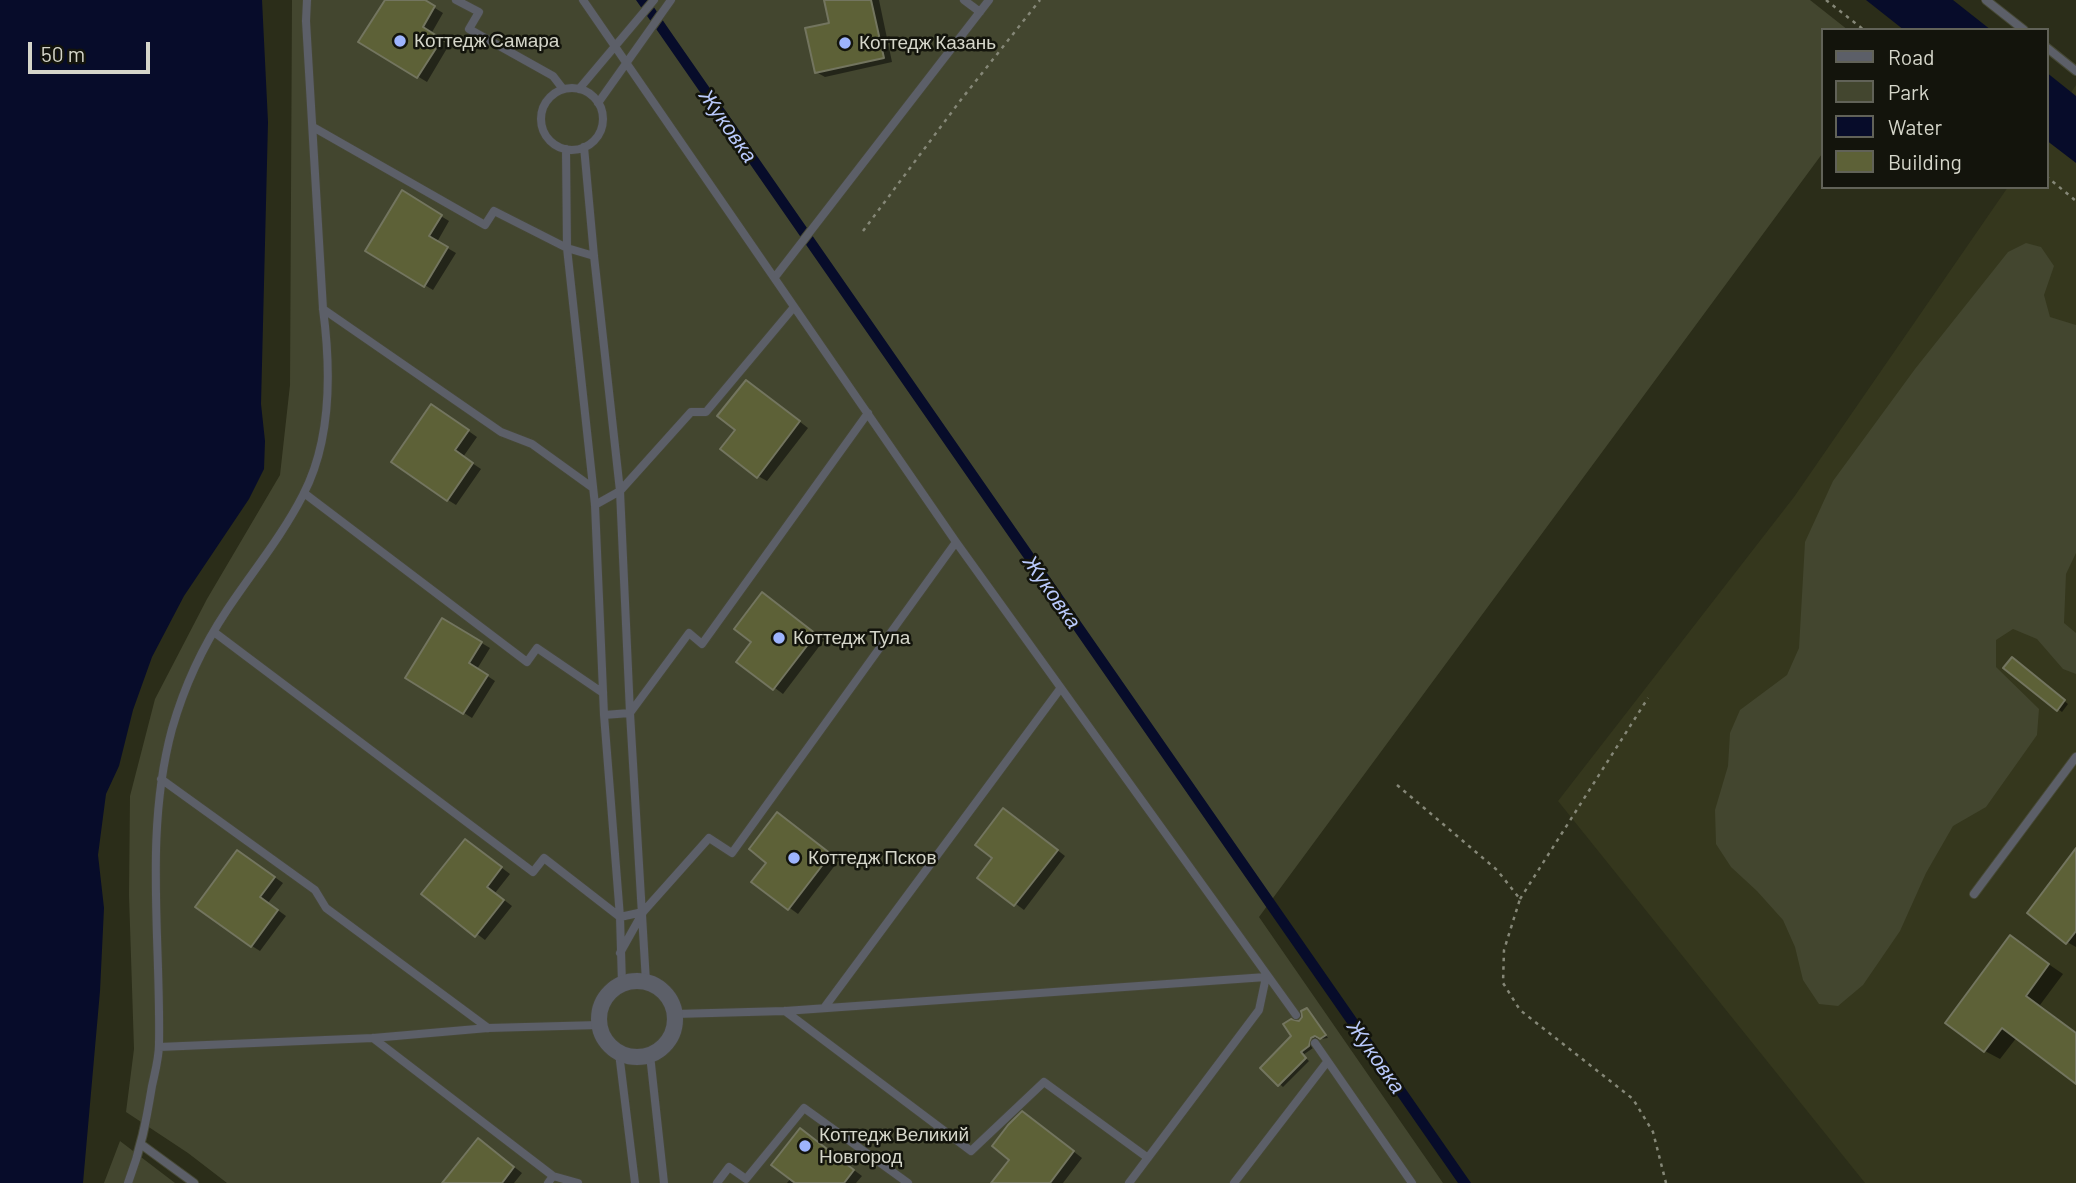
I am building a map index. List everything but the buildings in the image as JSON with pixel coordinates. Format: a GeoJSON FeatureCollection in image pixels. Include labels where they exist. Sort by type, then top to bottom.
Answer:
{"type":"FeatureCollection","features":[{"type":"Feature","properties":{"kind":"street"},"geometry":{"type":"LineString","coordinates":[[646,982],[665,994],[671,1003],[675,1014],[674,1027],[661,1049],[650,1055],[640,1057],[619,1053],[610,1046],[599,1025],[604,1001],[611,991],[622,984],[646,982]]}},
{"type":"Feature","properties":{"kind":"lane"},"geometry":{"type":"LineString","coordinates":[[128,1183],[142,1145],[159,1047],[156,830],[161,779],[182,699],[194,670],[214,632],[304,493],[317,457],[328,382],[328,342],[323,309],[307,0]]}},
{"type":"Feature","properties":{"kind":"lane"},"geometry":{"type":"LineString","coordinates":[[457,0],[479,12],[470,29],[553,76],[563,89]]}},
{"type":"Feature","properties":{"kind":"lane"},"geometry":{"type":"LineString","coordinates":[[583,0],[956,542],[1266,977],[1296,1015]]}},
{"type":"Feature","properties":{"kind":"lane"},"geometry":{"type":"LineString","coordinates":[[579,89],[654,0]]}},
{"type":"Feature","properties":{"kind":"lane"},"geometry":{"type":"LineString","coordinates":[[598,103],[671,0]]}},
{"type":"Feature","properties":{"kind":"lane"},"geometry":{"type":"LineString","coordinates":[[964,0],[980,12]]}},
{"type":"Feature","properties":{"kind":"lane"},"geometry":{"type":"LineString","coordinates":[[775,277],[989,0]]}},
{"type":"Feature","properties":{"kind":"lane"},"geometry":{"type":"LineString","coordinates":[[1986,0],[2021,28]]}},
{"type":"Feature","properties":{"kind":"lane"},"geometry":{"type":"LineString","coordinates":[[2048,49],[2076,71]]}},
{"type":"Feature","properties":{"kind":"lane"},"geometry":{"type":"LineString","coordinates":[[563,89],[579,89],[587,92],[598,103],[602,112],[599,133],[584,147],[566,149],[549,140],[541,121],[546,101],[563,89]]}},
{"type":"Feature","properties":{"kind":"lane"},"geometry":{"type":"LineString","coordinates":[[313,127],[485,225],[494,211],[567,247],[594,256]]}},
{"type":"Feature","properties":{"kind":"lane"},"geometry":{"type":"LineString","coordinates":[[584,147],[620,491],[646,982]]}},
{"type":"Feature","properties":{"kind":"lane"},"geometry":{"type":"LineString","coordinates":[[566,149],[567,247],[595,505],[604,715],[620,917],[622,984]]}},
{"type":"Feature","properties":{"kind":"lane"},"geometry":{"type":"LineString","coordinates":[[595,505],[620,491],[691,412],[705,412],[794,307]]}},
{"type":"Feature","properties":{"kind":"lane"},"geometry":{"type":"LineString","coordinates":[[323,309],[501,432],[532,443],[593,488]]}},
{"type":"Feature","properties":{"kind":"lane"},"geometry":{"type":"LineString","coordinates":[[604,715],[630,713],[689,634],[702,644],[868,413]]}},
{"type":"Feature","properties":{"kind":"lane"},"geometry":{"type":"LineString","coordinates":[[304,493],[527,662],[537,648],[603,693]]}},
{"type":"Feature","properties":{"kind":"lane"},"geometry":{"type":"LineString","coordinates":[[620,953],[643,912],[709,838],[732,853],[956,542]]}},
{"type":"Feature","properties":{"kind":"lane"},"geometry":{"type":"LineString","coordinates":[[214,632],[533,872],[544,858],[620,917]]}},
{"type":"Feature","properties":{"kind":"lane"},"geometry":{"type":"LineString","coordinates":[[824,1008],[1060,689]]}},
{"type":"Feature","properties":{"kind":"lane"},"geometry":{"type":"LineString","coordinates":[[1974,894],[2076,757]]}},
{"type":"Feature","properties":{"kind":"lane"},"geometry":{"type":"LineString","coordinates":[[161,779],[314,890],[326,908],[488,1028]]}},
{"type":"Feature","properties":{"kind":"lane"},"geometry":{"type":"LineString","coordinates":[[620,917],[643,912]]}},
{"type":"Feature","properties":{"kind":"lane"},"geometry":{"type":"LineString","coordinates":[[675,1014],[785,1011],[1266,977]]}},
{"type":"Feature","properties":{"kind":"lane"},"geometry":{"type":"LineString","coordinates":[[1129,1183],[1259,1010],[1266,977]]}},
{"type":"Feature","properties":{"kind":"lane"},"geometry":{"type":"LineString","coordinates":[[785,1011],[971,1151],[1044,1082],[1148,1158]]}},
{"type":"Feature","properties":{"kind":"lane"},"geometry":{"type":"LineString","coordinates":[[159,1047],[373,1038],[488,1028],[599,1025]]}},
{"type":"Feature","properties":{"kind":"lane"},"geometry":{"type":"LineString","coordinates":[[373,1038],[551,1180],[578,1183]]}},
{"type":"Feature","properties":{"kind":"lane"},"geometry":{"type":"LineString","coordinates":[[1315,1042],[1412,1183]]}},
{"type":"Feature","properties":{"kind":"lane"},"geometry":{"type":"LineString","coordinates":[[619,1053],[635,1183]]}},
{"type":"Feature","properties":{"kind":"lane"},"geometry":{"type":"LineString","coordinates":[[650,1055],[664,1183]]}},
{"type":"Feature","properties":{"kind":"lane"},"geometry":{"type":"LineString","coordinates":[[1234,1183],[1327,1062]]}},
{"type":"Feature","properties":{"kind":"lane"},"geometry":{"type":"LineString","coordinates":[[717,1183],[729,1167],[746,1179],[804,1108],[908,1183]]}},
{"type":"Feature","properties":{"kind":"lane"},"geometry":{"type":"LineString","coordinates":[[142,1145],[194,1183]]}},
{"type":"Feature","properties":{"kind":"path"},"geometry":{"type":"LineString","coordinates":[[863,232],[960,101],[1040,0]]}},
{"type":"Feature","properties":{"kind":"path"},"geometry":{"type":"LineString","coordinates":[[1826,0],[1861,28]]}},
{"type":"Feature","properties":{"kind":"path"},"geometry":{"type":"LineString","coordinates":[[2048,178],[2076,201]]}},
{"type":"Feature","properties":{"kind":"path"},"geometry":{"type":"LineString","coordinates":[[1648,698],[1520,899],[1504,950],[1503,983],[1520,1010],[1633,1099],[1653,1132],[1667,1183]]}},
{"type":"Feature","properties":{"kind":"path"},"geometry":{"type":"LineString","coordinates":[[1397,785],[1497,870],[1520,899]]}},
{"type":"Feature","properties":{"kind":"shaded area"},"geometry":{"type":"Polygon","coordinates":[[[2076,85],[2076,1183],[1865,1183],[1558,801],[1794,497],[2007,189],[2048,189],[2048,127],[2076,85]]]}},
{"type":"Feature","properties":{"kind":"green space"},"geometry":{"type":"Polygon","coordinates":[[[292,0],[1810,0],[1845,28],[1820,28],[1820,157],[1259,917],[1443,1183],[227,1183],[188,1153],[126,1112],[134,1049],[129,895],[130,796],[155,699],[207,599],[280,475],[290,385],[292,0]]]}},
{"type":"Feature","properties":{"kind":"green space"},"geometry":{"type":"Polygon","coordinates":[[[2026,243],[2041,247],[2054,266],[2044,295],[2050,317],[2076,325],[2076,553],[2066,574],[2064,623],[2076,633],[2076,674],[2063,669],[2037,639],[2013,629],[1996,640],[1996,667],[2039,709],[2037,735],[1986,807],[1953,826],[1926,873],[1900,931],[1863,985],[1838,1006],[1819,1004],[1803,980],[1795,947],[1783,920],[1731,867],[1716,844],[1715,810],[1728,766],[1730,733],[1740,710],[1787,675],[1799,648],[1805,542],[1833,481],[1915,369],[2008,252],[2026,243]]]}},
{"type":"Feature","properties":{"kind":"green space"},"geometry":{"type":"Polygon","coordinates":[[[120,1141],[175,1183],[104,1183],[120,1141]]]}},
{"type":"Feature","properties":{"kind":"water"},"geometry":{"type":"Polygon","coordinates":[[[0,0],[262,0],[268,122],[261,404],[265,441],[264,469],[249,499],[184,596],[152,657],[133,710],[119,766],[106,794],[98,855],[104,908],[100,991],[83,1183],[0,1183],[0,0]]]}},
{"type":"Feature","properties":{"kind":"water","name":"Жуковка"},"geometry":{"type":"Polygon","coordinates":[[[636,0],[649,0],[1471,1183],[1458,1183],[636,0]]]}},
{"type":"Feature","properties":{"kind":"water"},"geometry":{"type":"Polygon","coordinates":[[[1866,0],[1953,0],[1988,28],[1901,28],[1866,0]]]}},
{"type":"Feature","properties":{"kind":"water"},"geometry":{"type":"Polygon","coordinates":[[[2048,74],[2076,96],[2076,163],[2048,142],[2048,74]]]}},
{"type":"Feature","properties":{"kind":"place","name":"Коттедж Самара"},"geometry":{"type":"Point","coordinates":[400,41]}},
{"type":"Feature","properties":{"kind":"place","name":"Коттедж Казань"},"geometry":{"type":"Point","coordinates":[845,43]}},
{"type":"Feature","properties":{"kind":"place","name":"Коттедж Тула"},"geometry":{"type":"Point","coordinates":[779,638]}},
{"type":"Feature","properties":{"kind":"place","name":"Коттедж Псков"},"geometry":{"type":"Point","coordinates":[794,858]}},
{"type":"Feature","properties":{"kind":"place","name":"Коттедж Великий Новгород"},"geometry":{"type":"Point","coordinates":[805,1146]}}]}
